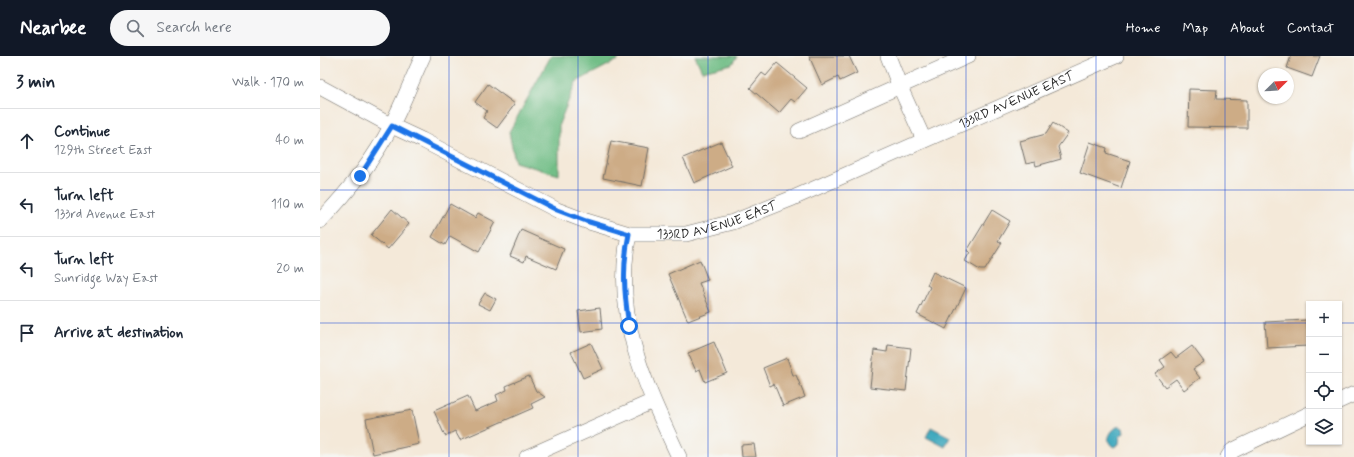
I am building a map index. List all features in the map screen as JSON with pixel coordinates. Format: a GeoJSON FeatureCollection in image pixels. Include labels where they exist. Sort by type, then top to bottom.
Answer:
{"type":"FeatureCollection","features":[{"type":"Feature","properties":{"kind":"street"},"geometry":{"type":"LineString","coordinates":[[320,221],[341,200],[360,176],[392,126],[423,56]]}},
{"type":"Feature","properties":{"kind":"street"},"geometry":{"type":"LineString","coordinates":[[888,56],[924,140]]}},
{"type":"Feature","properties":{"kind":"street"},"geometry":{"type":"LineString","coordinates":[[799,131],[968,56]]}},
{"type":"Feature","properties":{"kind":"street","name":"133RD AVENUE EAST"},"geometry":{"type":"LineString","coordinates":[[320,87],[392,126],[557,210],[586,221],[629,234],[686,234],[733,222],[794,198],[1116,56]]}},
{"type":"Feature","properties":{"kind":"street"},"geometry":{"type":"LineString","coordinates":[[629,234],[625,252],[623,278],[626,311],[635,351],[653,401],[679,457]]}},
{"type":"Feature","properties":{"kind":"street"},"geometry":{"type":"LineString","coordinates":[[1342,400],[1354,394]]}},
{"type":"Feature","properties":{"kind":"street"},"geometry":{"type":"LineString","coordinates":[[528,457],[653,401]]}},
{"type":"Feature","properties":{"kind":"street"},"geometry":{"type":"LineString","coordinates":[[1228,457],[1232,451],[1306,415]]}},
{"type":"Feature","properties":{"kind":"green space"},"geometry":{"type":"Polygon","coordinates":[[[551,56],[621,56],[618,60],[576,82],[559,124],[559,175],[515,162],[509,132],[551,56]]]}},
{"type":"Feature","properties":{"kind":"green space"},"geometry":{"type":"Polygon","coordinates":[[[695,56],[737,56],[732,64],[702,71],[695,56]]]}},
{"type":"Feature","properties":{"kind":"water"},"geometry":{"type":"Polygon","coordinates":[[[1119,426],[1123,428],[1124,433],[1120,436],[1119,444],[1114,447],[1109,442],[1109,436],[1113,430],[1119,426]]]}},
{"type":"Feature","properties":{"kind":"water"},"geometry":{"type":"Polygon","coordinates":[[[931,427],[950,437],[945,447],[926,437],[931,427]]]}},
{"type":"Feature","properties":{"kind":"building"},"geometry":{"type":"Polygon","coordinates":[[[809,56],[849,56],[857,73],[840,81],[838,77],[822,85],[809,56]]]}},
{"type":"Feature","properties":{"kind":"building"},"geometry":{"type":"Polygon","coordinates":[[[1291,56],[1320,56],[1312,77],[1294,71],[1294,68],[1287,68],[1291,56]]]}},
{"type":"Feature","properties":{"kind":"building"},"geometry":{"type":"Polygon","coordinates":[[[777,63],[807,88],[795,102],[791,99],[779,113],[750,88],[762,73],[766,76],[777,63]]]}},
{"type":"Feature","properties":{"kind":"building"},"geometry":{"type":"Polygon","coordinates":[[[488,84],[515,104],[497,128],[483,118],[487,111],[475,102],[488,84]]]}},
{"type":"Feature","properties":{"kind":"building"},"geometry":{"type":"Polygon","coordinates":[[[1189,89],[1217,90],[1216,99],[1247,100],[1247,128],[1188,127],[1189,89]]]}},
{"type":"Feature","properties":{"kind":"building"},"geometry":{"type":"Polygon","coordinates":[[[1053,123],[1068,133],[1058,147],[1061,159],[1036,166],[1035,162],[1026,164],[1020,141],[1046,134],[1053,123]]]}},
{"type":"Feature","properties":{"kind":"building"},"geometry":{"type":"Polygon","coordinates":[[[611,141],[649,148],[642,186],[603,178],[611,141]]]}},
{"type":"Feature","properties":{"kind":"building"},"geometry":{"type":"Polygon","coordinates":[[[721,142],[732,166],[694,183],[683,158],[721,142]]]}},
{"type":"Feature","properties":{"kind":"building"},"geometry":{"type":"Polygon","coordinates":[[[1090,142],[1107,148],[1106,153],[1130,161],[1121,188],[1080,173],[1090,142]]]}},
{"type":"Feature","properties":{"kind":"building"},"geometry":{"type":"Polygon","coordinates":[[[450,204],[475,218],[478,213],[495,222],[479,252],[450,236],[445,245],[432,237],[450,204]]]}},
{"type":"Feature","properties":{"kind":"building"},"geometry":{"type":"Polygon","coordinates":[[[392,209],[409,224],[388,249],[371,235],[392,209]]]}},
{"type":"Feature","properties":{"kind":"building"},"geometry":{"type":"Polygon","coordinates":[[[992,210],[1010,221],[998,241],[1002,243],[985,270],[980,270],[965,261],[970,252],[967,251],[992,210]]]}},
{"type":"Feature","properties":{"kind":"building"},"geometry":{"type":"Polygon","coordinates":[[[521,230],[564,249],[556,269],[526,256],[524,262],[510,256],[521,230]]]}},
{"type":"Feature","properties":{"kind":"building"},"geometry":{"type":"Polygon","coordinates":[[[700,260],[708,280],[699,283],[711,312],[688,321],[668,274],[700,260]]]}},
{"type":"Feature","properties":{"kind":"building"},"geometry":{"type":"Polygon","coordinates":[[[933,272],[966,288],[946,329],[917,314],[930,287],[927,285],[933,272]]]}},
{"type":"Feature","properties":{"kind":"building"},"geometry":{"type":"Polygon","coordinates":[[[485,293],[496,299],[490,310],[478,304],[485,293]]]}},
{"type":"Feature","properties":{"kind":"building"},"geometry":{"type":"Polygon","coordinates":[[[600,308],[602,329],[581,332],[578,311],[600,308]]]}},
{"type":"Feature","properties":{"kind":"building"},"geometry":{"type":"Polygon","coordinates":[[[1306,320],[1306,346],[1267,348],[1265,322],[1306,320]]]}},
{"type":"Feature","properties":{"kind":"building"},"geometry":{"type":"Polygon","coordinates":[[[714,342],[727,373],[705,382],[700,369],[696,371],[688,353],[714,342]]]}},
{"type":"Feature","properties":{"kind":"building"},"geometry":{"type":"Polygon","coordinates":[[[591,343],[603,369],[583,378],[571,352],[591,343]]]}},
{"type":"Feature","properties":{"kind":"building"},"geometry":{"type":"Polygon","coordinates":[[[888,345],[911,348],[906,391],[870,387],[874,350],[887,352],[888,345]]]}},
{"type":"Feature","properties":{"kind":"building"},"geometry":{"type":"Polygon","coordinates":[[[1192,346],[1204,362],[1193,369],[1200,378],[1184,390],[1176,379],[1165,387],[1155,374],[1165,367],[1160,360],[1171,352],[1176,358],[1192,346]]]}},
{"type":"Feature","properties":{"kind":"building"},"geometry":{"type":"Polygon","coordinates":[[[787,358],[793,375],[796,375],[805,397],[783,406],[774,384],[770,386],[763,368],[787,358]]]}},
{"type":"Feature","properties":{"kind":"building"},"geometry":{"type":"Polygon","coordinates":[[[529,376],[536,391],[545,397],[531,404],[533,408],[460,440],[455,431],[445,436],[434,411],[468,396],[475,411],[498,401],[496,395],[507,390],[506,386],[529,376]]]}},
{"type":"Feature","properties":{"kind":"building"},"geometry":{"type":"Polygon","coordinates":[[[412,410],[419,444],[373,454],[366,419],[412,410]]]}},
{"type":"Feature","properties":{"kind":"building"},"geometry":{"type":"Polygon","coordinates":[[[754,444],[756,457],[742,457],[741,445],[754,444]]]}},
{"type":"Feature","properties":{"kind":"route"},"geometry":{"type":"LineString","coordinates":[[360,176],[392,126],[557,210],[586,221],[629,234],[625,252],[623,278],[629,326]]}}]}
